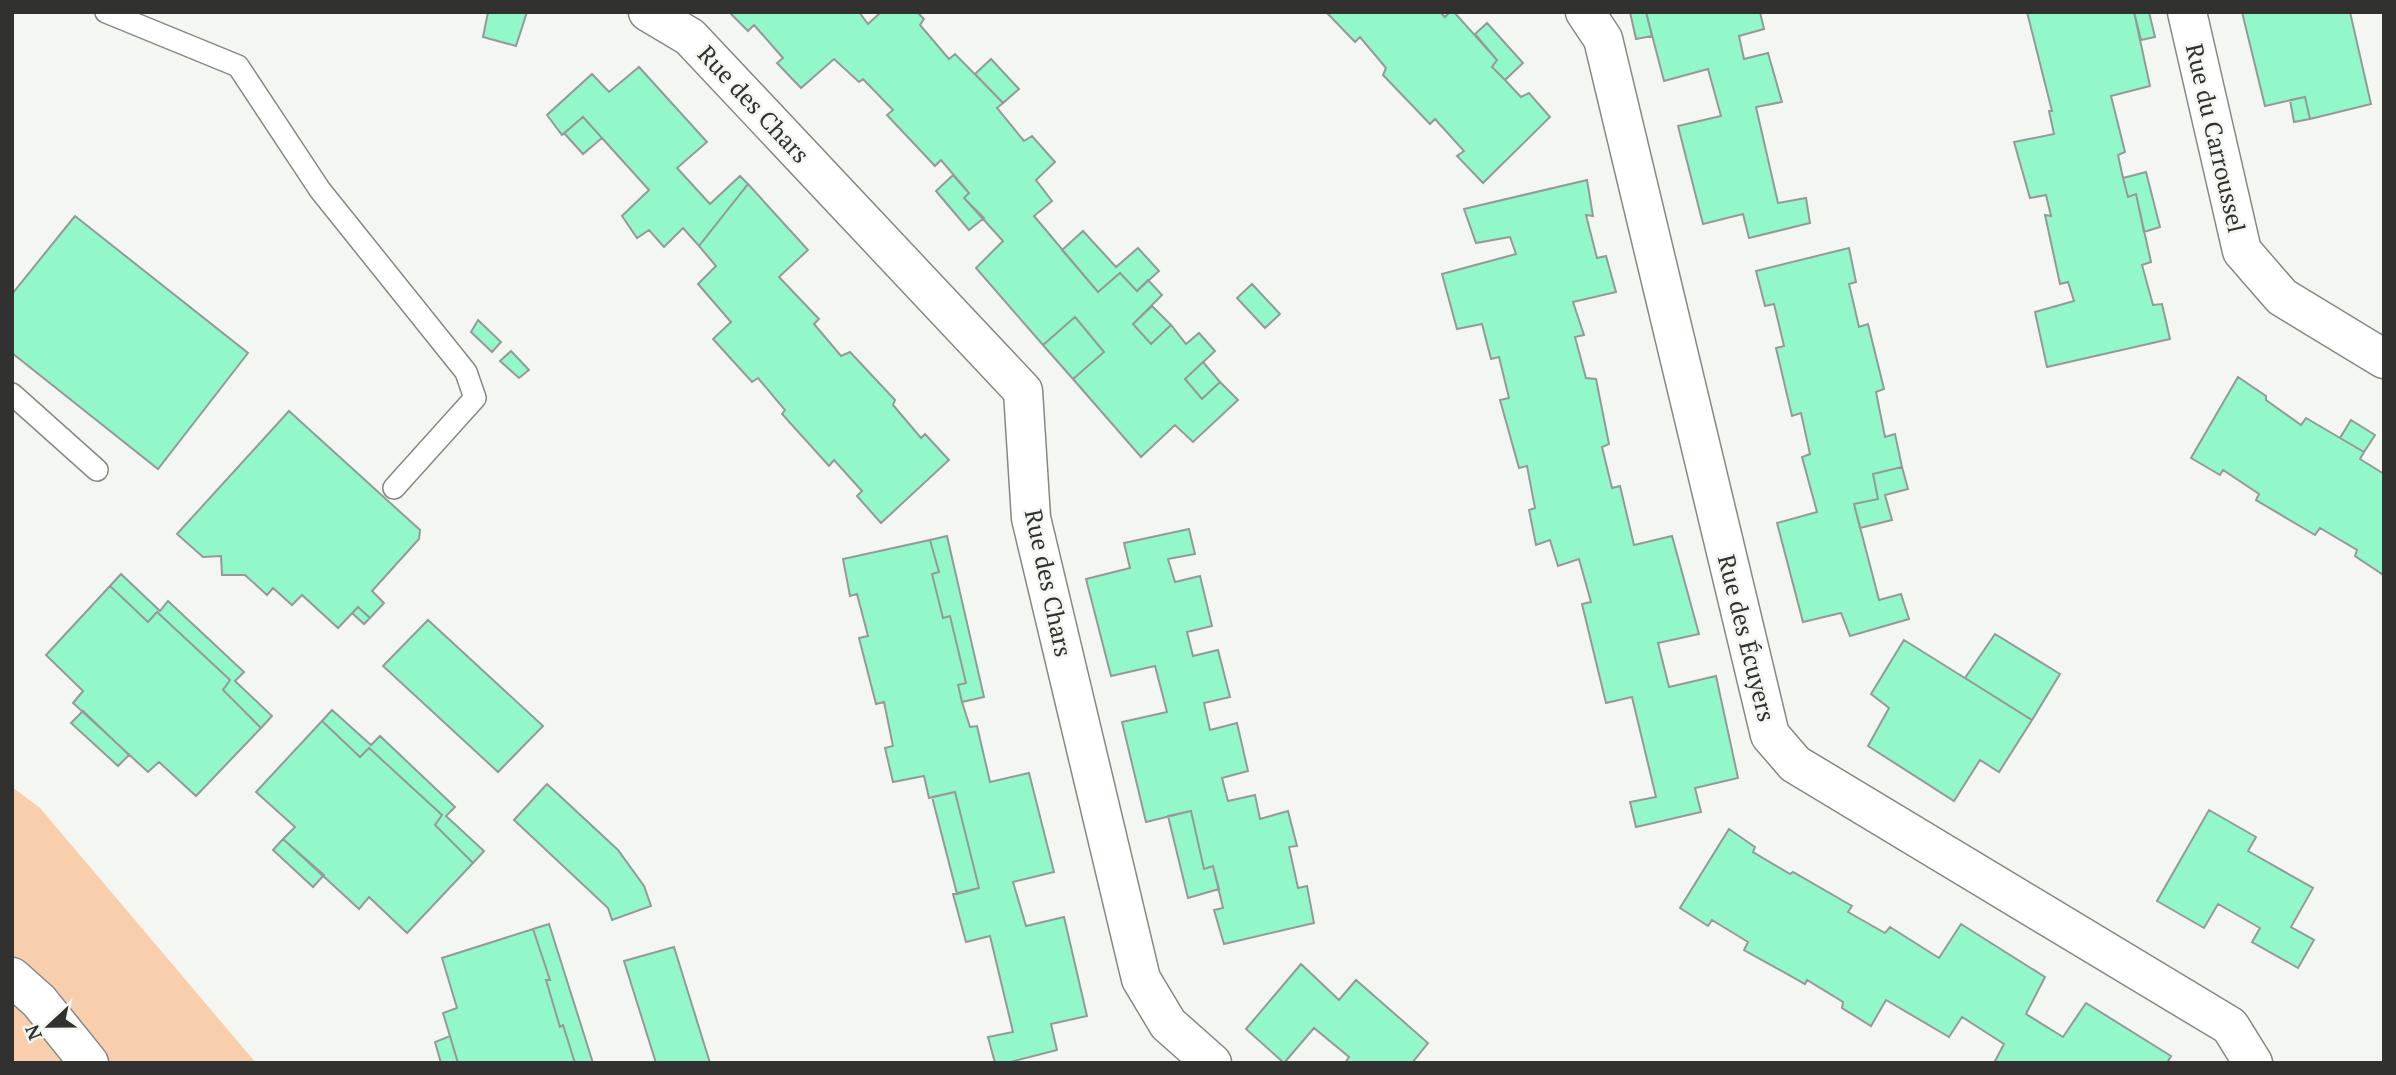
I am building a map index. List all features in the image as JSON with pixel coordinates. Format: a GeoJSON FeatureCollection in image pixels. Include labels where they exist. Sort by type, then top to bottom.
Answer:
{"type":"FeatureCollection","features":[{"type":"Feature","properties":{"kind":"street","name":"Rue des Chars"},"geometry":{"type":"LineString","coordinates":[[648,12],[690,37],[1023,391],[1031,518],[1141,979],[1168,1024],[1212,1063]]}},
{"type":"Feature","properties":{"kind":"street","name":"Rue des Écuyers"},"geometry":{"type":"LineString","coordinates":[[1586,12],[1603,39],[1770,735],[1794,764],[2230,1026],[2253,1063]]}},
{"type":"Feature","properties":{"kind":"street","name":"Rue du Carroussel"},"geometry":{"type":"LineString","coordinates":[[2187,12],[2242,251],[2282,297],[2384,359]]}},
{"type":"Feature","properties":{"kind":"street"},"geometry":{"type":"LineString","coordinates":[[12,977],[39,1001],[89,1063]]}},
{"type":"Feature","properties":{"kind":"lane"},"geometry":{"type":"LineString","coordinates":[[106,12],[238,66],[320,190],[466,372],[475,398],[394,488]]}},
{"type":"Feature","properties":{"kind":"lane"},"geometry":{"type":"LineString","coordinates":[[12,394],[97,470]]}},
{"type":"Feature","properties":{"kind":"shaded area"},"geometry":{"type":"Polygon","coordinates":[[[12,787],[40,808],[256,1063],[12,1063],[12,787]]]}},
{"type":"Feature","properties":{"kind":"building"},"geometry":{"type":"Polygon","coordinates":[[[488,12],[527,12],[516,46],[483,37],[488,12]]]}},
{"type":"Feature","properties":{"kind":"building"},"geometry":{"type":"Polygon","coordinates":[[[729,12],[859,12],[868,24],[881,12],[917,12],[924,19],[920,25],[949,59],[955,54],[1003,103],[997,108],[1024,141],[1032,136],[1055,162],[1036,180],[1052,201],[1034,216],[1098,292],[1120,273],[1137,291],[1148,280],[1162,295],[1133,324],[1151,344],[1171,325],[1186,344],[1199,333],[1215,351],[1185,379],[1202,399],[1220,382],[1238,400],[1193,442],[1175,425],[1141,457],[1073,379],[1104,352],[1075,317],[1043,345],[976,268],[1003,241],[964,198],[969,193],[941,160],[935,166],[887,115],[893,110],[863,79],[859,82],[834,59],[801,88],[777,63],[783,58],[754,25],[748,31],[729,12]]]}},
{"type":"Feature","properties":{"kind":"building"},"geometry":{"type":"Polygon","coordinates":[[[1440,12],[1445,17],[1454,12],[1497,60],[1492,67],[1521,97],[1529,93],[1550,117],[1483,183],[1457,156],[1464,151],[1435,119],[1430,124],[1383,75],[1386,68],[1360,37],[1355,42],[1328,14],[1440,12]]]}},
{"type":"Feature","properties":{"kind":"building"},"geometry":{"type":"Polygon","coordinates":[[[1630,12],[1646,12],[1652,36],[1636,39],[1630,12]]]}},
{"type":"Feature","properties":{"kind":"building"},"geometry":{"type":"Polygon","coordinates":[[[1646,12],[1760,12],[1764,29],[1739,36],[1744,59],[1768,53],[1782,102],[1756,107],[1778,203],[1806,198],[1810,223],[1749,238],[1743,214],[1703,224],[1678,126],[1721,116],[1708,69],[1664,81],[1646,12]]]}},
{"type":"Feature","properties":{"kind":"building"},"geometry":{"type":"Polygon","coordinates":[[[2027,12],[2134,12],[2150,86],[2111,96],[2125,152],[2118,155],[2123,178],[2128,197],[2136,194],[2151,262],[2142,265],[2153,305],[2162,304],[2170,339],[2047,367],[2035,312],[2074,301],[2068,282],[2060,284],[2045,215],[2051,216],[2046,195],[2030,198],[2014,142],[2054,134],[2049,111],[2052,111],[2027,12]]]}},
{"type":"Feature","properties":{"kind":"building"},"geometry":{"type":"Polygon","coordinates":[[[2134,12],[2149,12],[2155,37],[2141,40],[2134,12]]]}},
{"type":"Feature","properties":{"kind":"building"},"geometry":{"type":"Polygon","coordinates":[[[2242,12],[2350,12],[2371,104],[2310,119],[2305,97],[2265,106],[2242,12]]]}},
{"type":"Feature","properties":{"kind":"building"},"geometry":{"type":"Polygon","coordinates":[[[1487,23],[1523,63],[1505,80],[1492,67],[1497,60],[1475,34],[1487,23]]]}},
{"type":"Feature","properties":{"kind":"building"},"geometry":{"type":"Polygon","coordinates":[[[991,59],[1019,89],[1003,103],[975,74],[991,59]]]}},
{"type":"Feature","properties":{"kind":"building"},"geometry":{"type":"Polygon","coordinates":[[[639,67],[707,142],[677,168],[710,204],[740,176],[748,184],[699,246],[683,228],[664,247],[649,230],[637,238],[622,216],[649,190],[583,117],[562,135],[547,115],[592,74],[609,92],[639,67]]]}},
{"type":"Feature","properties":{"kind":"building"},"geometry":{"type":"Polygon","coordinates":[[[2305,97],[2310,119],[2294,122],[2290,100],[2305,97]]]}},
{"type":"Feature","properties":{"kind":"building"},"geometry":{"type":"Polygon","coordinates":[[[583,117],[602,138],[583,154],[564,133],[583,117]]]}},
{"type":"Feature","properties":{"kind":"building"},"geometry":{"type":"Polygon","coordinates":[[[2146,172],[2160,227],[2144,232],[2136,194],[2128,197],[2123,178],[2146,172]]]}},
{"type":"Feature","properties":{"kind":"building"},"geometry":{"type":"Polygon","coordinates":[[[953,175],[969,193],[964,198],[984,218],[969,230],[936,191],[953,175]]]}},
{"type":"Feature","properties":{"kind":"building"},"geometry":{"type":"Polygon","coordinates":[[[1587,180],[1593,216],[1586,215],[1597,258],[1606,256],[1616,292],[1573,302],[1584,335],[1575,337],[1586,378],[1596,379],[1609,444],[1602,447],[1612,488],[1620,486],[1634,545],[1672,536],[1699,634],[1658,643],[1669,687],[1716,676],[1738,778],[1695,788],[1701,812],[1636,827],[1630,802],[1656,797],[1632,697],[1606,703],[1582,604],[1591,602],[1579,559],[1558,566],[1550,540],[1536,545],[1529,510],[1535,508],[1527,466],[1519,468],[1500,400],[1509,398],[1499,357],[1491,359],[1482,324],[1457,329],[1442,274],[1516,254],[1510,237],[1476,243],[1464,209],[1587,180]]]}},
{"type":"Feature","properties":{"kind":"building"},"geometry":{"type":"Polygon","coordinates":[[[748,184],[808,250],[779,277],[819,319],[814,324],[841,356],[850,352],[895,400],[893,405],[921,438],[925,434],[949,460],[881,523],[857,496],[862,491],[834,460],[829,466],[782,414],[785,410],[758,378],[752,382],[713,339],[731,322],[698,284],[716,266],[699,246],[748,184]]]}},
{"type":"Feature","properties":{"kind":"building"},"geometry":{"type":"Polygon","coordinates":[[[75,216],[248,353],[158,469],[12,353],[12,294],[75,216]]]}},
{"type":"Feature","properties":{"kind":"building"},"geometry":{"type":"Polygon","coordinates":[[[1083,231],[1116,267],[1138,248],[1159,271],[1137,291],[1120,273],[1098,292],[1062,250],[1083,231]]]}},
{"type":"Feature","properties":{"kind":"building"},"geometry":{"type":"Polygon","coordinates":[[[1849,248],[1856,282],[1849,284],[1859,327],[1868,324],[1884,389],[1876,392],[1885,437],[1895,434],[1902,467],[1873,474],[1878,499],[1854,504],[1879,600],[1901,594],[1909,619],[1850,636],[1841,613],[1803,622],[1777,523],[1817,512],[1802,457],[1810,454],[1801,413],[1792,416],[1776,348],[1784,346],[1774,304],[1765,306],[1756,271],[1849,248]]]}},
{"type":"Feature","properties":{"kind":"building"},"geometry":{"type":"Polygon","coordinates":[[[1252,284],[1280,314],[1265,328],[1237,298],[1252,284]]]}},
{"type":"Feature","properties":{"kind":"building"},"geometry":{"type":"Polygon","coordinates":[[[1152,306],[1171,325],[1151,344],[1133,324],[1152,306]]]}},
{"type":"Feature","properties":{"kind":"building"},"geometry":{"type":"Polygon","coordinates":[[[1075,317],[1104,352],[1073,379],[1043,345],[1075,317]]]}},
{"type":"Feature","properties":{"kind":"building"},"geometry":{"type":"Polygon","coordinates":[[[478,320],[501,342],[492,352],[471,332],[478,320]]]}},
{"type":"Feature","properties":{"kind":"building"},"geometry":{"type":"Polygon","coordinates":[[[511,351],[529,370],[519,378],[500,361],[511,351]]]}},
{"type":"Feature","properties":{"kind":"building"},"geometry":{"type":"Polygon","coordinates":[[[1203,362],[1220,382],[1202,399],[1185,379],[1203,362]]]}},
{"type":"Feature","properties":{"kind":"building"},"geometry":{"type":"Polygon","coordinates":[[[2238,377],[2301,425],[2306,418],[2364,452],[2360,459],[2384,474],[2382,574],[2355,556],[2357,550],[2320,528],[2315,535],[2256,500],[2259,494],[2223,470],[2220,475],[2191,458],[2238,377]]]}},
{"type":"Feature","properties":{"kind":"building"},"geometry":{"type":"Polygon","coordinates":[[[289,411],[420,530],[419,539],[372,591],[384,603],[370,618],[358,607],[338,628],[302,595],[292,605],[273,588],[267,595],[245,575],[222,575],[221,556],[203,557],[177,534],[289,411]]]}},
{"type":"Feature","properties":{"kind":"building"},"geometry":{"type":"Polygon","coordinates":[[[2351,420],[2375,435],[2364,452],[2340,438],[2351,420]]]}},
{"type":"Feature","properties":{"kind":"building"},"geometry":{"type":"Polygon","coordinates":[[[1902,467],[1908,489],[1885,495],[1892,520],[1860,528],[1854,504],[1878,499],[1873,474],[1902,467]]]}},
{"type":"Feature","properties":{"kind":"building"},"geometry":{"type":"Polygon","coordinates":[[[1189,529],[1195,554],[1168,559],[1175,582],[1200,576],[1212,626],[1187,632],[1193,656],[1218,650],[1230,697],[1204,703],[1210,730],[1237,723],[1248,771],[1222,778],[1228,801],[1255,795],[1260,819],[1288,811],[1297,846],[1289,847],[1298,888],[1307,886],[1314,923],[1224,944],[1214,910],[1223,908],[1213,866],[1204,869],[1191,811],[1146,822],[1122,722],[1167,712],[1155,666],[1111,676],[1086,579],[1130,568],[1124,543],[1189,529]]]}},
{"type":"Feature","properties":{"kind":"building"},"geometry":{"type":"Polygon","coordinates":[[[947,536],[984,697],[962,702],[958,685],[966,683],[950,616],[943,618],[932,574],[939,572],[930,540],[947,536]]]}},
{"type":"Feature","properties":{"kind":"building"},"geometry":{"type":"Polygon","coordinates":[[[930,540],[939,572],[932,574],[943,618],[950,616],[966,683],[958,685],[962,702],[970,727],[977,726],[990,782],[1029,773],[1054,872],[1013,882],[1026,926],[1064,917],[1087,1016],[1051,1024],[1057,1050],[1006,1063],[995,1063],[988,1037],[1013,1032],[990,936],[966,942],[953,894],[979,888],[955,792],[929,798],[924,776],[893,782],[885,748],[893,746],[884,702],[876,704],[859,638],[868,636],[857,594],[850,596],[843,559],[930,540]]]}},
{"type":"Feature","properties":{"kind":"building"},"geometry":{"type":"Polygon","coordinates":[[[121,574],[160,611],[168,601],[244,672],[235,681],[272,716],[261,728],[223,690],[230,680],[157,612],[148,622],[110,586],[121,574]]]}},
{"type":"Feature","properties":{"kind":"building"},"geometry":{"type":"Polygon","coordinates":[[[110,586],[148,622],[157,612],[230,680],[223,690],[261,728],[196,796],[159,762],[148,772],[73,703],[83,691],[46,655],[110,586]]]}},
{"type":"Feature","properties":{"kind":"building"},"geometry":{"type":"Polygon","coordinates":[[[358,607],[370,618],[364,624],[352,613],[358,607]]]}},
{"type":"Feature","properties":{"kind":"building"},"geometry":{"type":"Polygon","coordinates":[[[428,620],[543,726],[498,772],[383,666],[428,620]]]}},
{"type":"Feature","properties":{"kind":"building"},"geometry":{"type":"Polygon","coordinates":[[[1995,634],[2060,674],[2032,720],[1965,678],[1995,634]]]}},
{"type":"Feature","properties":{"kind":"building"},"geometry":{"type":"Polygon","coordinates":[[[1904,640],[2032,720],[1999,772],[1980,760],[1954,801],[1868,746],[1889,708],[1871,694],[1904,640]]]}},
{"type":"Feature","properties":{"kind":"building"},"geometry":{"type":"Polygon","coordinates":[[[332,710],[371,745],[380,736],[455,807],[446,816],[484,851],[473,863],[435,825],[442,815],[369,748],[360,757],[322,721],[332,710]]]}},
{"type":"Feature","properties":{"kind":"building"},"geometry":{"type":"Polygon","coordinates":[[[83,711],[129,755],[118,766],[71,723],[83,711]]]}},
{"type":"Feature","properties":{"kind":"building"},"geometry":{"type":"Polygon","coordinates":[[[322,721],[360,757],[369,748],[442,815],[435,825],[473,863],[407,933],[369,897],[359,909],[283,839],[295,827],[256,792],[322,721]]]}},
{"type":"Feature","properties":{"kind":"building"},"geometry":{"type":"Polygon","coordinates":[[[547,784],[618,850],[644,886],[651,906],[612,920],[608,908],[514,820],[547,784]]]}},
{"type":"Feature","properties":{"kind":"building"},"geometry":{"type":"Polygon","coordinates":[[[955,792],[979,888],[957,894],[932,797],[955,792]]]}},
{"type":"Feature","properties":{"kind":"building"},"geometry":{"type":"Polygon","coordinates":[[[2209,810],[2256,837],[2248,851],[2313,888],[2291,927],[2314,940],[2298,968],[2252,942],[2260,928],[2218,904],[2204,928],[2157,901],[2209,810]]]}},
{"type":"Feature","properties":{"kind":"building"},"geometry":{"type":"Polygon","coordinates":[[[1191,811],[1204,869],[1213,866],[1219,889],[1188,898],[1168,816],[1191,811]]]}},
{"type":"Feature","properties":{"kind":"building"},"geometry":{"type":"Polygon","coordinates":[[[1729,829],[1755,847],[1753,852],[1852,906],[1848,912],[1885,933],[1890,927],[1939,958],[1961,924],[2045,977],[2026,1014],[2063,1037],[2086,1003],[2171,1056],[2167,1063],[1994,1063],[2004,1044],[1962,1017],[1949,1037],[1886,1000],[1871,1026],[1842,1008],[1843,1002],[1807,980],[1805,984],[1744,950],[1748,942],[1712,920],[1708,926],[1680,908],[1729,829]]]}},
{"type":"Feature","properties":{"kind":"building"},"geometry":{"type":"Polygon","coordinates":[[[283,839],[324,875],[313,887],[273,850],[283,839]]]}},
{"type":"Feature","properties":{"kind":"building"},"geometry":{"type":"Polygon","coordinates":[[[549,924],[593,1063],[575,1063],[563,1025],[560,1027],[546,980],[550,980],[533,929],[549,924]]]}},
{"type":"Feature","properties":{"kind":"building"},"geometry":{"type":"Polygon","coordinates":[[[533,929],[550,980],[546,980],[560,1027],[563,1025],[575,1063],[458,1063],[443,1013],[457,1008],[442,958],[533,929]]]}},
{"type":"Feature","properties":{"kind":"building"},"geometry":{"type":"Polygon","coordinates":[[[674,947],[710,1063],[656,1063],[624,961],[674,947]]]}},
{"type":"Feature","properties":{"kind":"building"},"geometry":{"type":"Polygon","coordinates":[[[1301,964],[1339,1000],[1356,980],[1428,1043],[1412,1063],[1345,1063],[1349,1057],[1314,1028],[1284,1063],[1246,1029],[1301,964]]]}},
{"type":"Feature","properties":{"kind":"building"},"geometry":{"type":"Polygon","coordinates":[[[450,1036],[458,1063],[441,1063],[435,1042],[450,1036]]]}}]}
